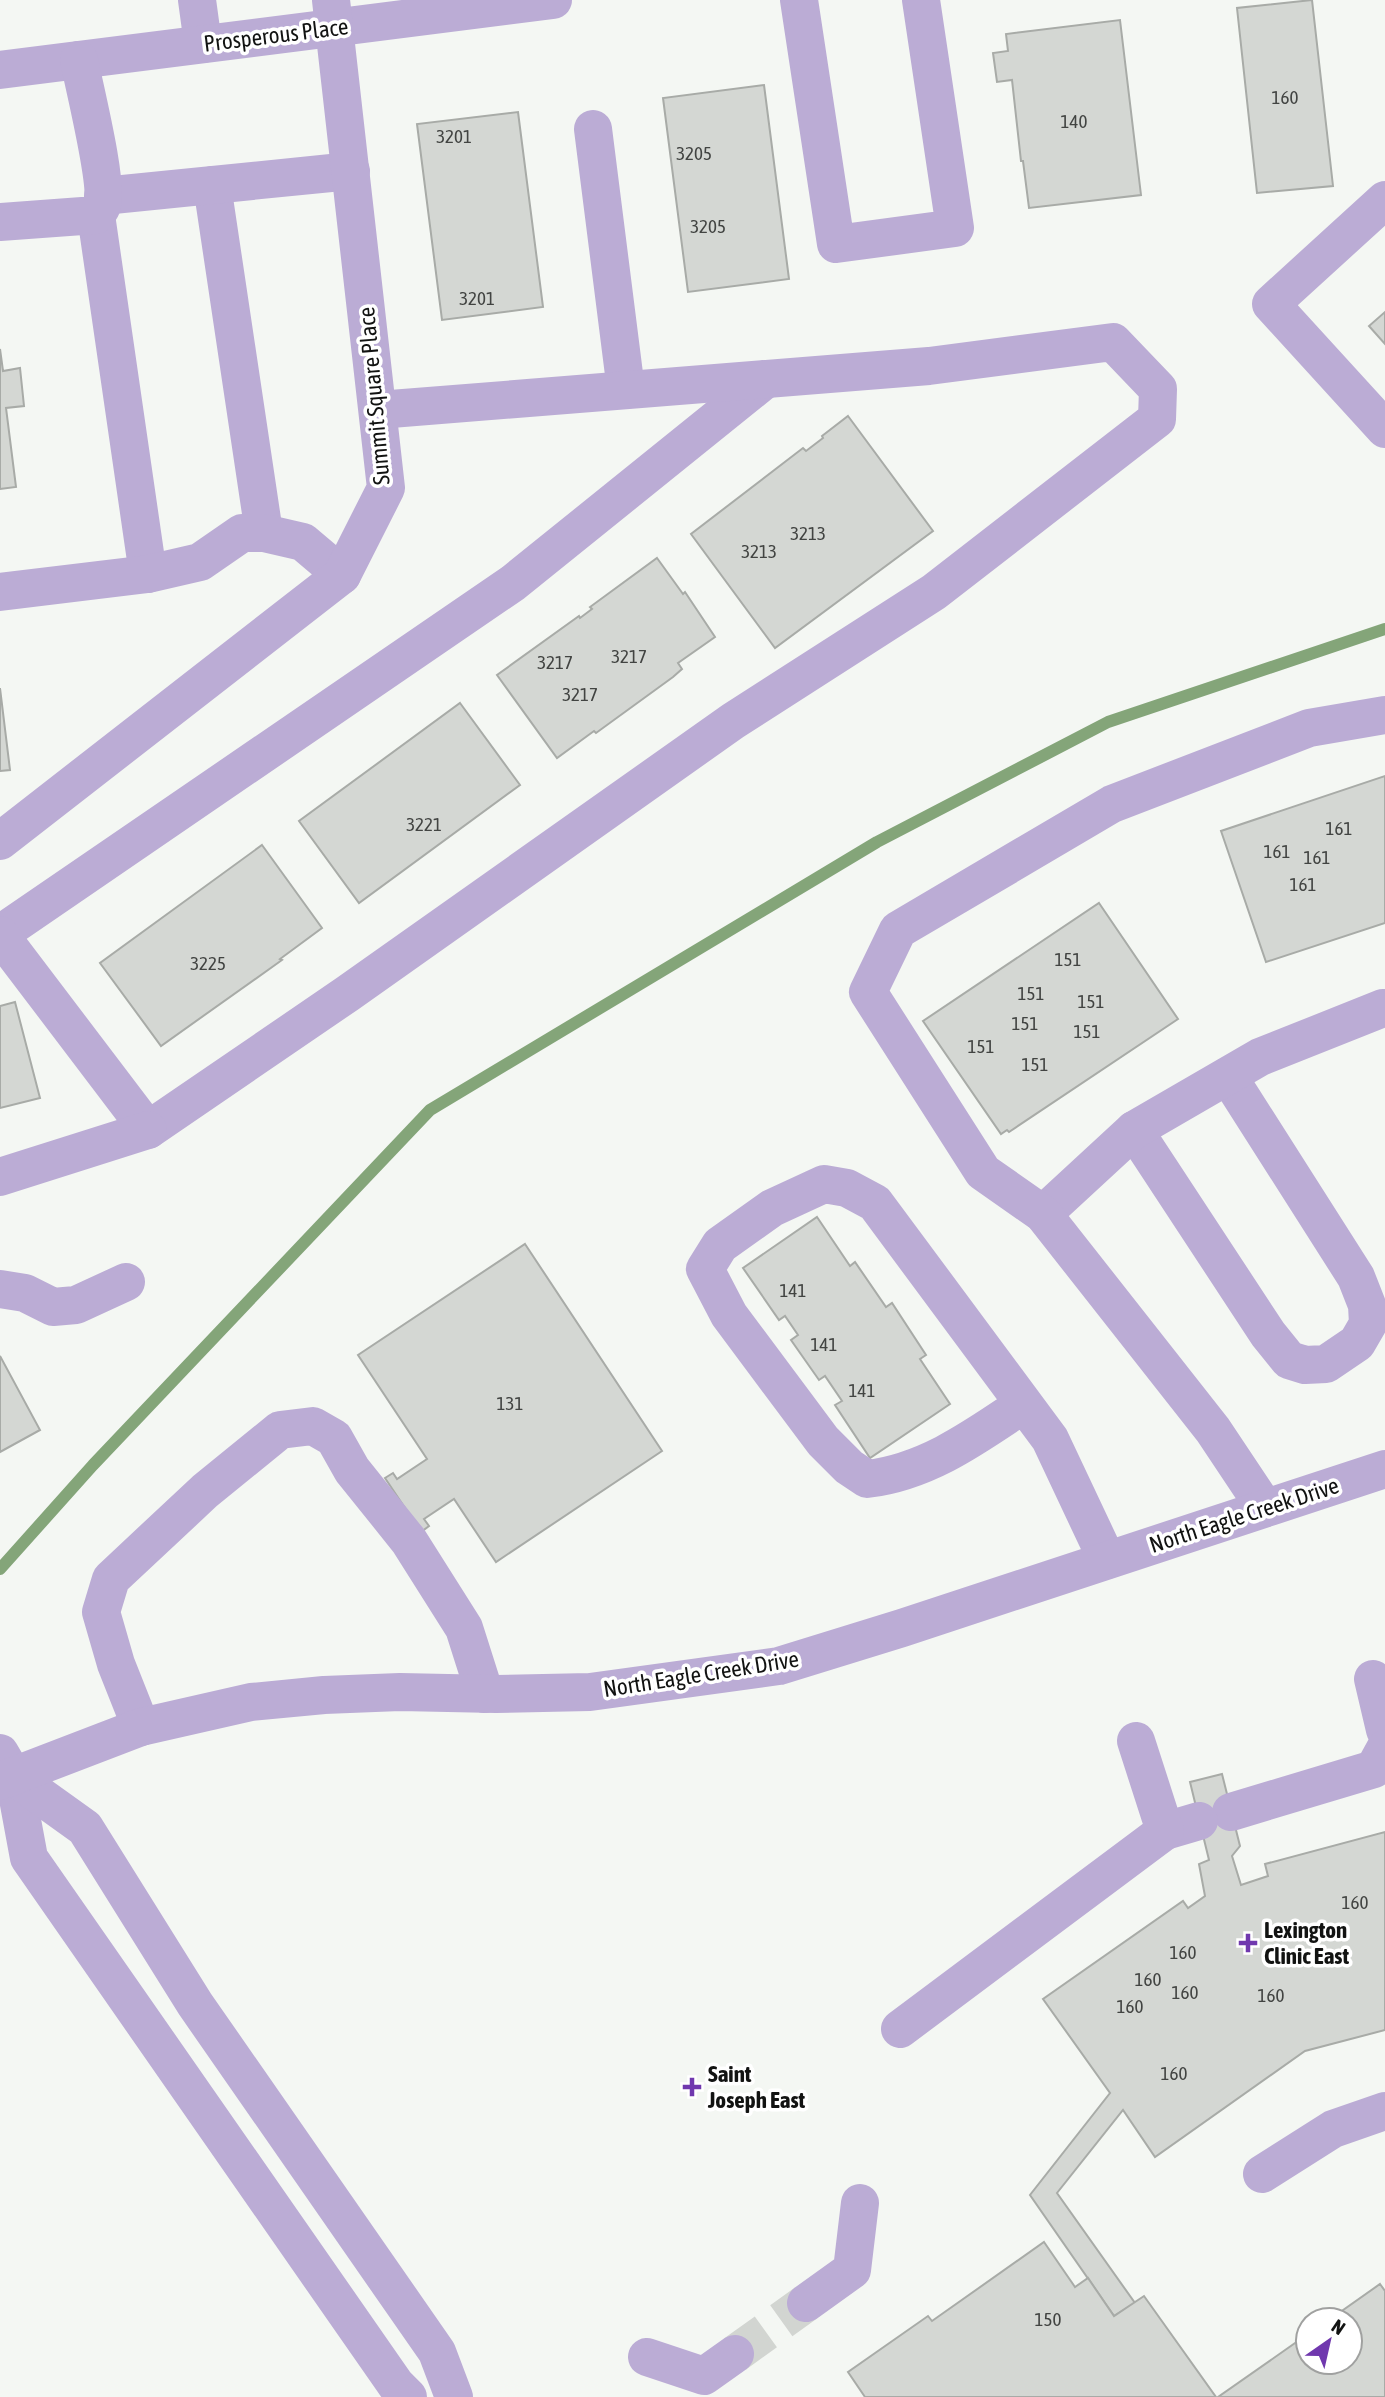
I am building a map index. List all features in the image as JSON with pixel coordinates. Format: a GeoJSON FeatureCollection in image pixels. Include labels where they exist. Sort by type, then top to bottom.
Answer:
{"type":"FeatureCollection","features":[{"type":"Feature","properties":{"kind":"street"},"geometry":{"type":"LineString","coordinates":[[197,0],[203,44]]}},
{"type":"Feature","properties":{"kind":"street","name":"Prosperous Place"},"geometry":{"type":"LineString","coordinates":[[0,70],[203,44],[333,14],[553,0]]}},
{"type":"Feature","properties":{"kind":"street"},"geometry":{"type":"LineString","coordinates":[[799,0],[836,244],[956,228],[921,0]]}},
{"type":"Feature","properties":{"kind":"street","name":"Summit Square Place"},"geometry":{"type":"LineString","coordinates":[[0,841],[342,575],[386,488],[333,14]]}},
{"type":"Feature","properties":{"kind":"street"},"geometry":{"type":"LineString","coordinates":[[79,60],[99,158],[100,205],[148,574]]}},
{"type":"Feature","properties":{"kind":"street"},"geometry":{"type":"LineString","coordinates":[[593,129],[626,390]]}},
{"type":"Feature","properties":{"kind":"street"},"geometry":{"type":"LineString","coordinates":[[0,222],[212,185],[351,171]]}},
{"type":"Feature","properties":{"kind":"street"},"geometry":{"type":"LineString","coordinates":[[212,185],[264,533]]}},
{"type":"Feature","properties":{"kind":"street"},"geometry":{"type":"LineString","coordinates":[[1385,200],[1271,304],[1385,429]]}},
{"type":"Feature","properties":{"kind":"street"},"geometry":{"type":"LineString","coordinates":[[0,1177],[148,1130],[347,994],[733,721],[934,592],[1157,419],[1157,389],[1113,342],[929,366],[378,410]]}},
{"type":"Feature","properties":{"kind":"street"},"geometry":{"type":"LineString","coordinates":[[148,1130],[5,949],[513,583],[766,379]]}},
{"type":"Feature","properties":{"kind":"street"},"geometry":{"type":"LineString","coordinates":[[0,592],[148,574],[200,562],[242,533],[264,533],[303,542],[342,575]]}},
{"type":"Feature","properties":{"kind":"street"},"geometry":{"type":"LineString","coordinates":[[1265,1508],[1213,1430],[1043,1214],[983,1172],[868,992],[898,930],[1112,804],[1309,727],[1385,715]]}},
{"type":"Feature","properties":{"kind":"street"},"geometry":{"type":"LineString","coordinates":[[1043,1214],[1134,1130],[1260,1057],[1384,1010]]}},
{"type":"Feature","properties":{"kind":"street"},"geometry":{"type":"LineString","coordinates":[[1134,1130],[1268,1334],[1289,1360],[1305,1365],[1326,1364],[1357,1343],[1368,1324],[1367,1305],[1356,1277],[1228,1076]]}},
{"type":"Feature","properties":{"kind":"street"},"geometry":{"type":"LineString","coordinates":[[1024,1404],[962,1446],[928,1463],[888,1477],[867,1479],[849,1467],[823,1441],[729,1315],[705,1269],[720,1245],[772,1208],[824,1184],[847,1188],[875,1203],[1050,1439],[1107,1560]]}},
{"type":"Feature","properties":{"kind":"street"},"geometry":{"type":"LineString","coordinates":[[0,1289],[25,1293],[54,1307],[76,1305],[127,1282]]}},
{"type":"Feature","properties":{"kind":"street"},"geometry":{"type":"LineString","coordinates":[[141,1727],[116,1664],[101,1612],[111,1579],[205,1491],[280,1430],[313,1426],[334,1437],[352,1470],[409,1541],[464,1628],[485,1694]]}},
{"type":"Feature","properties":{"kind":"street","name":"North Eagle Creek Drive"},"geometry":{"type":"LineString","coordinates":[[5,1770],[141,1727],[251,1702],[400,1692],[590,1692],[779,1666],[1385,1469]]}},
{"type":"Feature","properties":{"kind":"street"},"geometry":{"type":"LineString","coordinates":[[1373,1679],[1385,1730]]}},
{"type":"Feature","properties":{"kind":"street"},"geometry":{"type":"LineString","coordinates":[[1136,1741],[1199,1821]]}},
{"type":"Feature","properties":{"kind":"street"},"geometry":{"type":"LineString","coordinates":[[900,2029],[1199,1821],[1374,1769],[1385,1749]]}},
{"type":"Feature","properties":{"kind":"street"},"geometry":{"type":"LineString","coordinates":[[5,1770],[29,1858],[388,2373],[408,2397]]}},
{"type":"Feature","properties":{"kind":"street"},"geometry":{"type":"LineString","coordinates":[[5,1770],[85,1828],[195,2004],[437,2351],[454,2397]]}},
{"type":"Feature","properties":{"kind":"street"},"geometry":{"type":"LineString","coordinates":[[1262,2174],[1333,2129],[1385,2111]]}},
{"type":"Feature","properties":{"kind":"street"},"geometry":{"type":"LineString","coordinates":[[806,2303],[852,2270],[859,2203]]}},
{"type":"Feature","properties":{"kind":"street"},"geometry":{"type":"LineString","coordinates":[[647,2357],[704,2376],[735,2354]]}},
{"type":"Feature","properties":{"kind":"building"},"geometry":{"type":"Polygon","coordinates":[[[1312,0],[1333,186],[1257,193],[1237,8],[1312,0]]]}},
{"type":"Feature","properties":{"kind":"building"},"geometry":{"type":"Polygon","coordinates":[[[1120,20],[1141,195],[1029,208],[1012,80],[997,82],[993,53],[1008,51],[1006,34],[1120,20]]]}},
{"type":"Feature","properties":{"kind":"building"},"geometry":{"type":"Polygon","coordinates":[[[764,85],[789,279],[688,292],[663,98],[764,85]]]}},
{"type":"Feature","properties":{"kind":"building"},"geometry":{"type":"Polygon","coordinates":[[[518,112],[543,307],[442,320],[417,124],[518,112]]]}},
{"type":"Feature","properties":{"kind":"building"},"geometry":{"type":"Polygon","coordinates":[[[1385,312],[1385,344],[1369,326],[1385,312]]]}},
{"type":"Feature","properties":{"kind":"building"},"geometry":{"type":"Polygon","coordinates":[[[0,349],[3,371],[20,368],[24,406],[6,408],[16,487],[0,489],[0,349]]]}},
{"type":"Feature","properties":{"kind":"building"},"geometry":{"type":"Polygon","coordinates":[[[848,416],[933,531],[775,648],[691,534],[803,448],[806,451],[848,416]]]}},
{"type":"Feature","properties":{"kind":"building"},"geometry":{"type":"Polygon","coordinates":[[[657,558],[683,594],[685,592],[715,637],[678,663],[682,669],[673,677],[557,758],[497,675],[579,616],[580,618],[592,609],[590,607],[657,558]]]}},
{"type":"Feature","properties":{"kind":"building"},"geometry":{"type":"Polygon","coordinates":[[[0,688],[10,770],[0,771],[0,688]]]}},
{"type":"Feature","properties":{"kind":"building"},"geometry":{"type":"Polygon","coordinates":[[[460,703],[520,785],[359,903],[299,821],[460,703]]]}},
{"type":"Feature","properties":{"kind":"building"},"geometry":{"type":"Polygon","coordinates":[[[1385,776],[1385,923],[1266,962],[1221,831],[1385,776]]]}},
{"type":"Feature","properties":{"kind":"building"},"geometry":{"type":"Polygon","coordinates":[[[262,845],[322,928],[280,959],[282,960],[161,1046],[100,963],[262,845]]]}},
{"type":"Feature","properties":{"kind":"building"},"geometry":{"type":"Polygon","coordinates":[[[1099,903],[1178,1019],[1009,1132],[1007,1130],[1001,1134],[923,1021],[1099,903]]]}},
{"type":"Feature","properties":{"kind":"building"},"geometry":{"type":"Polygon","coordinates":[[[15,1002],[40,1098],[0,1108],[0,1006],[15,1002]]]}},
{"type":"Feature","properties":{"kind":"building"},"geometry":{"type":"Polygon","coordinates":[[[817,1217],[850,1266],[855,1262],[886,1307],[892,1303],[926,1355],[920,1359],[950,1404],[870,1458],[835,1405],[842,1401],[825,1376],[819,1380],[791,1340],[798,1335],[785,1316],[779,1320],[743,1268],[817,1217]]]}},
{"type":"Feature","properties":{"kind":"building"},"geometry":{"type":"Polygon","coordinates":[[[525,1244],[662,1451],[496,1562],[454,1499],[424,1519],[429,1526],[421,1532],[385,1478],[393,1473],[397,1479],[427,1459],[358,1355],[525,1244]]]}},
{"type":"Feature","properties":{"kind":"building"},"geometry":{"type":"Polygon","coordinates":[[[0,1356],[40,1430],[0,1452],[0,1356]]]}},
{"type":"Feature","properties":{"kind":"building"},"geometry":{"type":"Polygon","coordinates":[[[1222,1774],[1240,1846],[1232,1856],[1241,1885],[1268,1876],[1265,1864],[1385,1832],[1385,2030],[1305,2051],[1155,2157],[1123,2110],[1057,2193],[1135,2303],[1114,2316],[1030,2195],[1110,2093],[1043,1999],[1183,1901],[1188,1908],[1205,1896],[1199,1864],[1209,1860],[1190,1782],[1222,1774]]]}},
{"type":"Feature","properties":{"kind":"building"},"geometry":{"type":"Polygon","coordinates":[[[1044,2242],[1075,2287],[1088,2278],[1114,2316],[1144,2296],[1216,2397],[865,2397],[848,2372],[928,2316],[932,2321],[1044,2242]]]}},
{"type":"Feature","properties":{"kind":"building"},"geometry":{"type":"Polygon","coordinates":[[[1380,2284],[1385,2291],[1385,2397],[1218,2397],[1294,2344],[1294,2376],[1364,2376],[1364,2306],[1349,2306],[1380,2284]]]}},
{"type":"Feature","properties":{"kind":"waterway"},"geometry":{"type":"LineString","coordinates":[[0,1569],[93,1465],[430,1110],[877,842],[1108,722],[1385,629]]}},
{"type":"Feature","properties":{"kind":"tunnel"},"geometry":{"type":"LineString","coordinates":[[735,2354],[806,2303]]}},
{"type":"Feature","properties":{"kind":"place","name":"Lexington Clinic East"},"geometry":{"type":"Point","coordinates":[1248,1943]}},
{"type":"Feature","properties":{"kind":"place","name":"Saint Joseph East"},"geometry":{"type":"Point","coordinates":[692,2087]}}]}
